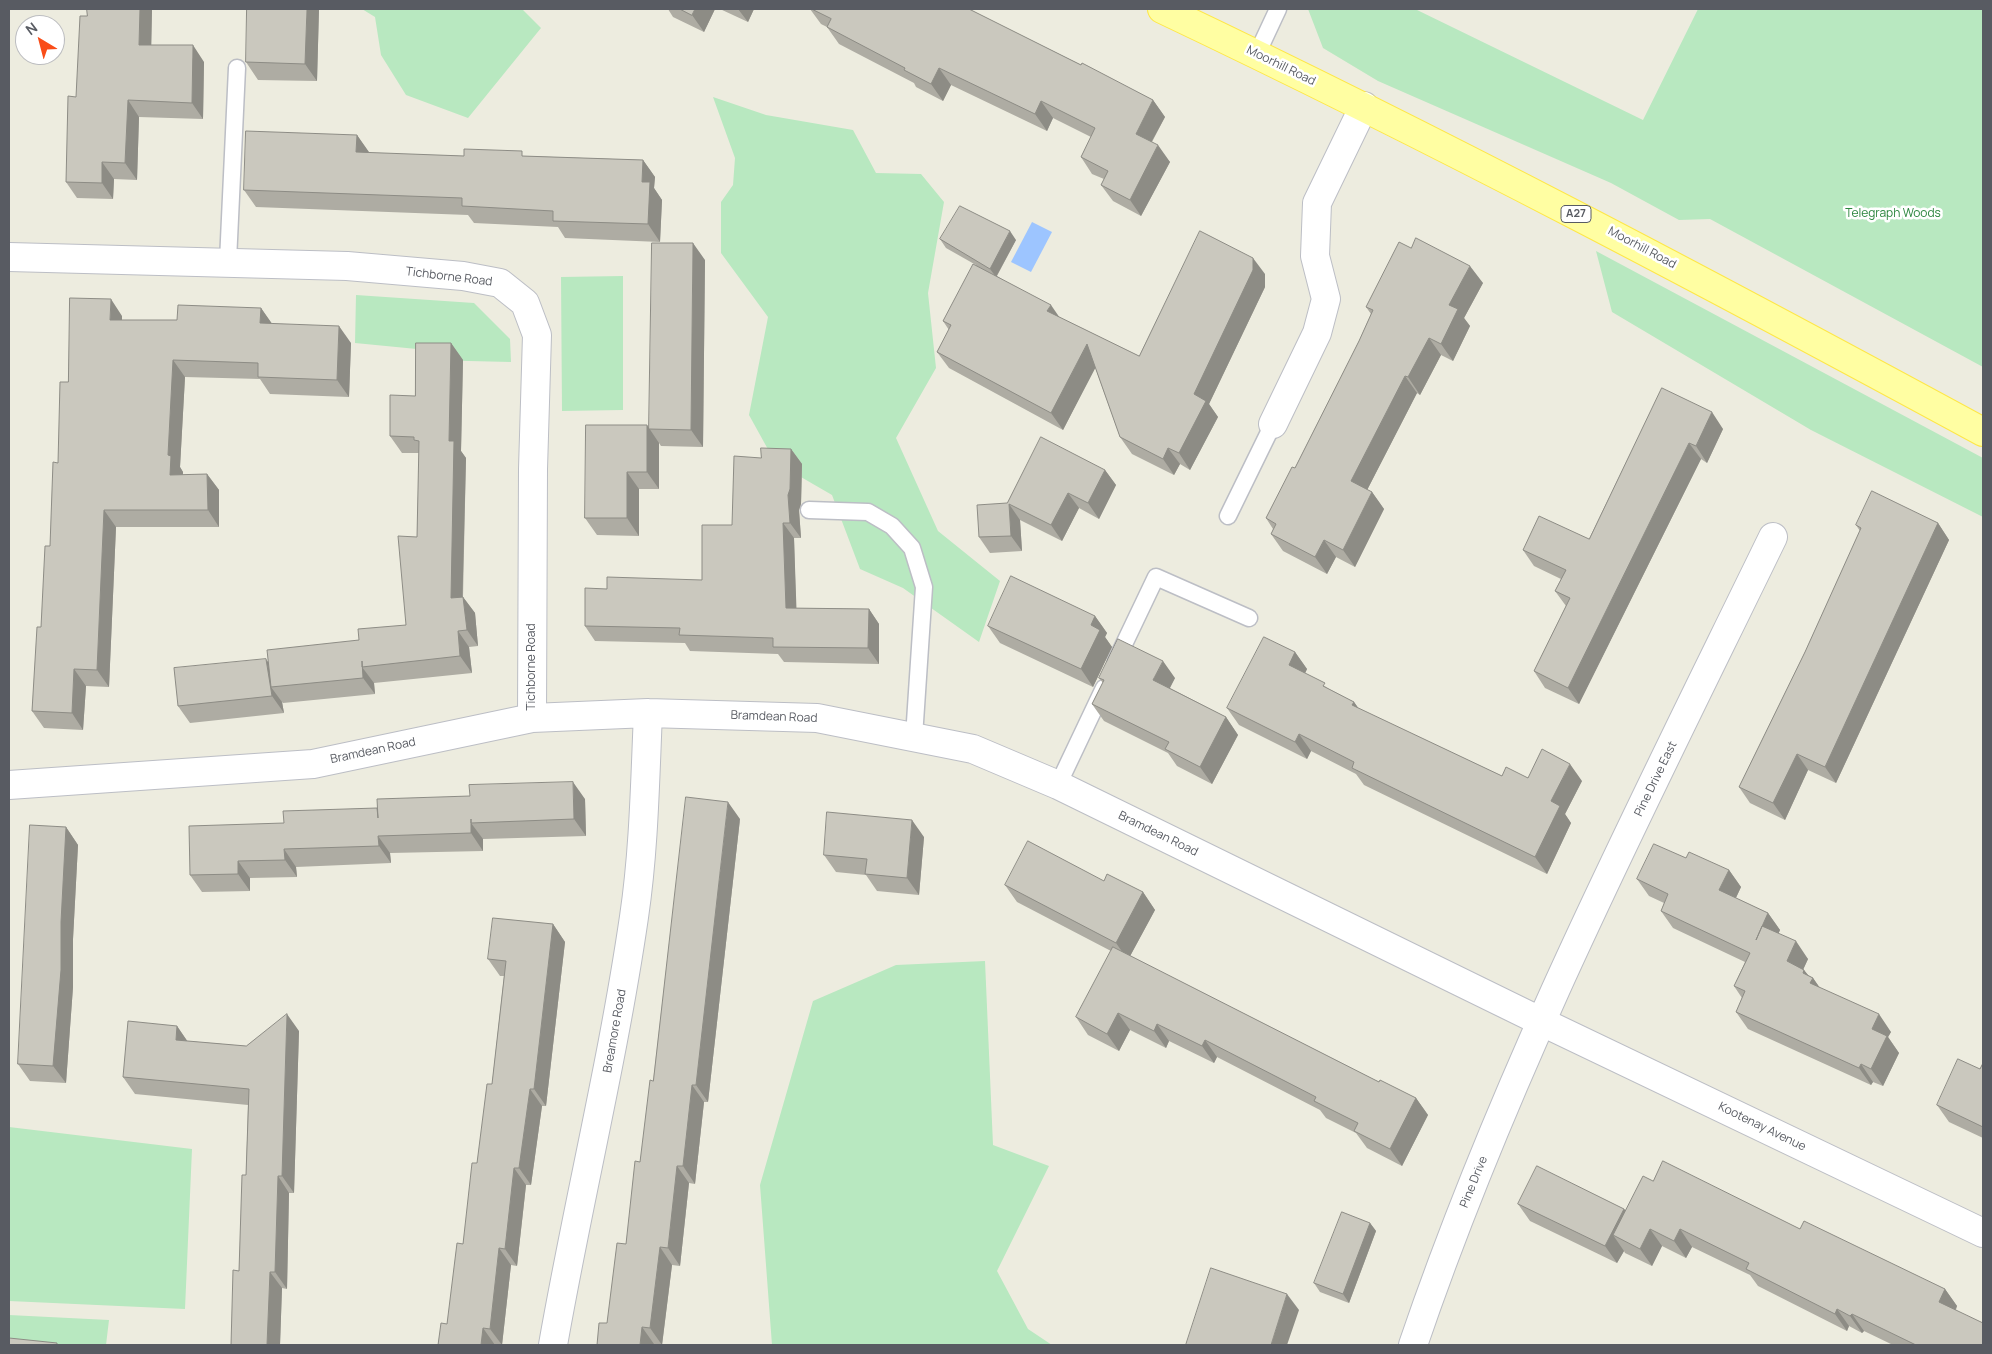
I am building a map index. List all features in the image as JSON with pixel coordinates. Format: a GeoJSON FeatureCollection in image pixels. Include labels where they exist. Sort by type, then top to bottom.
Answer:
{"type":"FeatureCollection","features":[{"type":"Feature","properties":{"kind":"main road","name":"Moorhill Road"},"geometry":{"type":"LineString","coordinates":[[1162,9],[1364,106],[1736,297],[1983,432]]}},
{"type":"Feature","properties":{"kind":"street"},"geometry":{"type":"LineString","coordinates":[[1273,424],[1317,332],[1326,299],[1314,256],[1316,203],[1364,106]]}},
{"type":"Feature","properties":{"kind":"street","name":"Tichborne Road"},"geometry":{"type":"LineString","coordinates":[[9,257],[347,266],[463,276],[500,284],[525,303],[537,335],[533,469],[532,718]]}},
{"type":"Feature","properties":{"kind":"street","name":"Pine Drive East"},"geometry":{"type":"LineString","coordinates":[[1540,1021],[1773,537]]}},
{"type":"Feature","properties":{"kind":"street","name":"Bramdean Road"},"geometry":{"type":"LineString","coordinates":[[9,785],[313,764],[532,718],[648,713],[817,718],[973,749],[1058,785],[1540,1021]]}},
{"type":"Feature","properties":{"kind":"street","name":"Breamore Road"},"geometry":{"type":"LineString","coordinates":[[553,1345],[611,1052],[634,916],[642,838],[648,713]]}},
{"type":"Feature","properties":{"kind":"street","name":"Kootenay Avenue"},"geometry":{"type":"LineString","coordinates":[[1540,1021],[1983,1233]]}},
{"type":"Feature","properties":{"kind":"street","name":"Pine Drive"},"geometry":{"type":"LineString","coordinates":[[1413,1345],[1448,1246],[1540,1021]]}},
{"type":"Feature","properties":{"kind":"lane"},"geometry":{"type":"LineString","coordinates":[[1257,54],[1278,9]]}},
{"type":"Feature","properties":{"kind":"lane"},"geometry":{"type":"LineString","coordinates":[[228,262],[237,68]]}},
{"type":"Feature","properties":{"kind":"lane"},"geometry":{"type":"LineString","coordinates":[[1228,516],[1273,424]]}},
{"type":"Feature","properties":{"kind":"lane"},"geometry":{"type":"LineString","coordinates":[[809,510],[868,512],[892,526],[912,548],[924,587],[914,737]]}},
{"type":"Feature","properties":{"kind":"lane"},"geometry":{"type":"LineString","coordinates":[[1058,785],[1156,577],[1249,618]]}},
{"type":"Feature","properties":{"kind":"green space"},"geometry":{"type":"Polygon","coordinates":[[[362,9],[522,9],[541,28],[468,118],[406,95],[381,55],[375,17],[362,9]]]}},
{"type":"Feature","properties":{"kind":"green space","name":"Telegraph Woods"},"geometry":{"type":"Polygon","coordinates":[[[1308,9],[1415,9],[1643,120],[1698,9],[1983,9],[1983,367],[1710,219],[1679,220],[1611,183],[1378,81],[1323,48],[1308,9]]]}},
{"type":"Feature","properties":{"kind":"green space"},"geometry":{"type":"Polygon","coordinates":[[[713,97],[766,115],[853,130],[876,173],[921,174],[944,202],[928,293],[936,368],[896,438],[938,531],[1000,581],[979,642],[903,588],[860,569],[832,495],[775,462],[749,415],[768,317],[721,253],[721,202],[733,185],[735,158],[713,97]]]}},
{"type":"Feature","properties":{"kind":"green space"},"geometry":{"type":"Polygon","coordinates":[[[1596,251],[1983,458],[1983,517],[1811,430],[1612,312],[1596,251]]]}},
{"type":"Feature","properties":{"kind":"green space"},"geometry":{"type":"Polygon","coordinates":[[[623,276],[623,410],[562,411],[561,277],[623,276]]]}},
{"type":"Feature","properties":{"kind":"green space"},"geometry":{"type":"Polygon","coordinates":[[[356,295],[474,303],[510,339],[511,362],[427,360],[427,350],[355,343],[356,295]]]}},
{"type":"Feature","properties":{"kind":"green space"},"geometry":{"type":"Polygon","coordinates":[[[985,961],[993,1145],[1049,1166],[997,1271],[1028,1329],[1052,1345],[772,1345],[760,1185],[813,1001],[896,965],[985,961]]]}},
{"type":"Feature","properties":{"kind":"green space"},"geometry":{"type":"Polygon","coordinates":[[[9,1127],[192,1149],[185,1309],[9,1301],[9,1127]]]}},
{"type":"Feature","properties":{"kind":"green space"},"geometry":{"type":"Polygon","coordinates":[[[9,1315],[109,1320],[106,1345],[9,1345],[9,1315]]]}},
{"type":"Feature","properties":{"kind":"water"},"geometry":{"type":"Polygon","coordinates":[[[1032,222],[1052,232],[1031,272],[1011,262],[1032,222]]]}},
{"type":"Feature","properties":{"kind":"building"},"geometry":{"type":"Polygon","coordinates":[[[87,9],[140,9],[139,45],[193,45],[192,103],[128,100],[125,163],[102,162],[102,183],[66,182],[68,96],[76,97],[80,16],[87,16],[87,9]]]}},
{"type":"Feature","properties":{"kind":"building"},"geometry":{"type":"Polygon","coordinates":[[[247,9],[307,9],[305,64],[246,62],[247,9]]]}},
{"type":"Feature","properties":{"kind":"building"},"geometry":{"type":"Polygon","coordinates":[[[680,9],[695,9],[692,15],[680,9]]]}},
{"type":"Feature","properties":{"kind":"building"},"geometry":{"type":"Polygon","coordinates":[[[812,9],[969,9],[1081,65],[1082,63],[1153,100],[1136,134],[1158,145],[1130,200],[1101,185],[1108,171],[1081,157],[1095,128],[1041,101],[1035,114],[939,68],[931,84],[904,70],[905,68],[827,27],[831,19],[812,9]]]}},
{"type":"Feature","properties":{"kind":"building"},"geometry":{"type":"Polygon","coordinates":[[[246,131],[357,135],[356,152],[464,156],[464,149],[522,151],[522,156],[643,160],[642,182],[650,182],[648,224],[553,221],[553,211],[462,206],[462,198],[244,190],[246,131]]]}},
{"type":"Feature","properties":{"kind":"building"},"geometry":{"type":"Polygon","coordinates":[[[960,206],[1010,231],[990,269],[940,239],[960,206]]]}},
{"type":"Feature","properties":{"kind":"building"},"geometry":{"type":"Polygon","coordinates":[[[1200,231],[1253,258],[1253,270],[1194,394],[1206,401],[1179,453],[1168,448],[1163,459],[1120,437],[1087,344],[1051,413],[937,352],[951,325],[943,321],[973,264],[1051,305],[1047,311],[1139,356],[1200,231]]]}},
{"type":"Feature","properties":{"kind":"building"},"geometry":{"type":"Polygon","coordinates":[[[1416,238],[1470,266],[1449,305],[1458,309],[1441,344],[1429,338],[1408,377],[1405,376],[1351,481],[1372,492],[1343,550],[1324,540],[1315,557],[1271,534],[1276,524],[1266,518],[1292,467],[1295,468],[1359,341],[1373,310],[1366,307],[1399,242],[1411,248],[1416,238]]]}},
{"type":"Feature","properties":{"kind":"building"},"geometry":{"type":"Polygon","coordinates":[[[652,243],[693,243],[691,430],[649,429],[652,243]]]}},
{"type":"Feature","properties":{"kind":"building"},"geometry":{"type":"Polygon","coordinates":[[[70,298],[111,299],[110,320],[177,320],[178,305],[261,308],[260,323],[339,326],[337,380],[258,377],[258,363],[173,360],[168,455],[171,456],[170,475],[207,474],[208,510],[104,510],[97,670],[74,669],[72,713],[32,711],[37,627],[41,627],[45,546],[50,546],[53,462],[58,463],[60,382],[68,382],[70,298]]]}},
{"type":"Feature","properties":{"kind":"building"},"geometry":{"type":"Polygon","coordinates":[[[416,343],[451,343],[449,441],[454,441],[451,598],[463,597],[467,630],[458,631],[460,656],[362,667],[363,678],[271,687],[267,650],[359,640],[358,629],[406,625],[398,536],[417,537],[419,441],[414,440],[414,437],[390,436],[390,395],[415,396],[416,343]]]}},
{"type":"Feature","properties":{"kind":"building"},"geometry":{"type":"Polygon","coordinates":[[[1662,388],[1712,412],[1696,446],[1689,443],[1568,688],[1534,671],[1570,598],[1555,591],[1566,570],[1523,550],[1539,516],[1589,539],[1662,388]]]}},
{"type":"Feature","properties":{"kind":"building"},"geometry":{"type":"Polygon","coordinates":[[[586,425],[647,425],[647,472],[627,472],[627,518],[585,518],[586,425]]]}},
{"type":"Feature","properties":{"kind":"building"},"geometry":{"type":"Polygon","coordinates":[[[1041,437],[1105,470],[1088,503],[1068,493],[1051,525],[1009,504],[1011,536],[979,537],[977,505],[1007,503],[1041,437]]]}},
{"type":"Feature","properties":{"kind":"building"},"geometry":{"type":"Polygon","coordinates":[[[761,448],[791,449],[790,489],[788,495],[790,523],[783,523],[786,608],[869,609],[868,648],[773,647],[773,638],[679,635],[680,628],[585,626],[585,588],[607,589],[607,577],[702,580],[702,525],[732,525],[734,456],[761,458],[761,448]]]}},
{"type":"Feature","properties":{"kind":"building"},"geometry":{"type":"Polygon","coordinates":[[[1872,491],[1938,523],[1825,767],[1797,754],[1773,803],[1739,787],[1805,652],[1861,528],[1856,525],[1872,491]]]}},
{"type":"Feature","properties":{"kind":"building"},"geometry":{"type":"Polygon","coordinates":[[[1011,576],[1095,616],[1091,625],[1100,630],[1081,669],[988,626],[1011,576]]]}},
{"type":"Feature","properties":{"kind":"building"},"geometry":{"type":"Polygon","coordinates":[[[1264,637],[1295,652],[1289,665],[1325,683],[1323,686],[1354,702],[1352,705],[1502,776],[1506,767],[1528,778],[1542,749],[1570,764],[1551,801],[1560,806],[1535,857],[1352,768],[1354,762],[1299,734],[1295,742],[1227,708],[1264,637]]]}},
{"type":"Feature","properties":{"kind":"building"},"geometry":{"type":"Polygon","coordinates":[[[1118,639],[1163,661],[1153,680],[1226,717],[1200,767],[1165,749],[1169,742],[1092,704],[1104,680],[1099,678],[1118,639]]]}},
{"type":"Feature","properties":{"kind":"building"},"geometry":{"type":"Polygon","coordinates":[[[266,659],[272,696],[178,706],[174,668],[266,659]]]}},
{"type":"Feature","properties":{"kind":"building"},"geometry":{"type":"Polygon","coordinates":[[[573,782],[574,819],[471,823],[471,833],[378,836],[379,846],[284,849],[285,860],[238,861],[238,874],[190,875],[189,826],[284,823],[283,811],[377,808],[378,818],[377,799],[470,796],[469,785],[573,782]]]}},
{"type":"Feature","properties":{"kind":"building"},"geometry":{"type":"Polygon","coordinates":[[[686,797],[728,802],[696,1085],[692,1085],[683,1166],[677,1166],[668,1248],[660,1247],[650,1328],[642,1327],[640,1345],[597,1345],[599,1323],[607,1323],[617,1243],[626,1244],[635,1161],[640,1162],[650,1080],[653,1081],[686,797]]]}},
{"type":"Feature","properties":{"kind":"building"},"geometry":{"type":"Polygon","coordinates":[[[827,812],[912,820],[907,878],[865,874],[867,859],[824,855],[827,812]]]}},
{"type":"Feature","properties":{"kind":"building"},"geometry":{"type":"Polygon","coordinates":[[[30,825],[66,827],[61,922],[61,970],[53,1066],[18,1064],[30,825]]]}},
{"type":"Feature","properties":{"kind":"building"},"geometry":{"type":"Polygon","coordinates":[[[1028,841],[1104,881],[1107,874],[1143,892],[1116,943],[1005,885],[1028,841]]]}},
{"type":"Feature","properties":{"kind":"building"},"geometry":{"type":"Polygon","coordinates":[[[1654,844],[1686,858],[1689,852],[1729,870],[1719,890],[1768,913],[1762,926],[1796,941],[1787,961],[1804,970],[1803,973],[1813,978],[1810,983],[1879,1014],[1872,1029],[1887,1036],[1871,1069],[1861,1064],[1859,1068],[1736,1012],[1745,991],[1734,986],[1750,953],[1661,911],[1668,894],[1637,879],[1654,844]]]}},
{"type":"Feature","properties":{"kind":"building"},"geometry":{"type":"Polygon","coordinates":[[[493,918],[553,924],[534,1089],[530,1089],[519,1168],[514,1168],[505,1249],[499,1248],[490,1329],[483,1328],[481,1345],[438,1345],[441,1323],[447,1324],[457,1243],[463,1244],[472,1163],[477,1163],[487,1084],[492,1084],[506,961],[488,959],[493,918]]]}},
{"type":"Feature","properties":{"kind":"building"},"geometry":{"type":"Polygon","coordinates":[[[1113,947],[1379,1082],[1380,1080],[1416,1098],[1390,1149],[1354,1131],[1358,1123],[1314,1101],[1316,1097],[1205,1040],[1202,1046],[1157,1024],[1154,1031],[1118,1013],[1107,1034],[1076,1017],[1113,947]]]}},
{"type":"Feature","properties":{"kind":"building"},"geometry":{"type":"Polygon","coordinates":[[[287,1014],[282,1176],[278,1176],[275,1272],[270,1272],[267,1345],[231,1345],[233,1270],[239,1271],[242,1175],[246,1175],[249,1089],[123,1077],[128,1021],[177,1026],[176,1040],[246,1046],[287,1014]]]}},
{"type":"Feature","properties":{"kind":"building"},"geometry":{"type":"Polygon","coordinates":[[[1958,1059],[1980,1069],[1983,1063],[1983,1127],[1937,1105],[1958,1059]]]}},
{"type":"Feature","properties":{"kind":"building"},"geometry":{"type":"Polygon","coordinates":[[[1663,1161],[1800,1229],[1804,1221],[1945,1289],[1939,1302],[1983,1323],[1983,1345],[1916,1345],[1852,1314],[1850,1316],[1837,1309],[1835,1314],[1746,1269],[1749,1263],[1680,1229],[1674,1241],[1650,1229],[1640,1249],[1613,1235],[1643,1176],[1653,1181],[1663,1161]]]}},
{"type":"Feature","properties":{"kind":"building"},"geometry":{"type":"Polygon","coordinates":[[[1537,1166],[1624,1209],[1605,1246],[1518,1204],[1537,1166]]]}},
{"type":"Feature","properties":{"kind":"building"},"geometry":{"type":"Polygon","coordinates":[[[1342,1212],[1370,1223],[1343,1294],[1314,1283],[1342,1212]]]}},
{"type":"Feature","properties":{"kind":"building"},"geometry":{"type":"Polygon","coordinates":[[[1211,1268],[1287,1294],[1271,1345],[1186,1345],[1211,1268]]]}},
{"type":"Feature","properties":{"kind":"building"},"geometry":{"type":"Polygon","coordinates":[[[9,1338],[57,1343],[57,1345],[9,1345],[9,1338]]]}}]}
